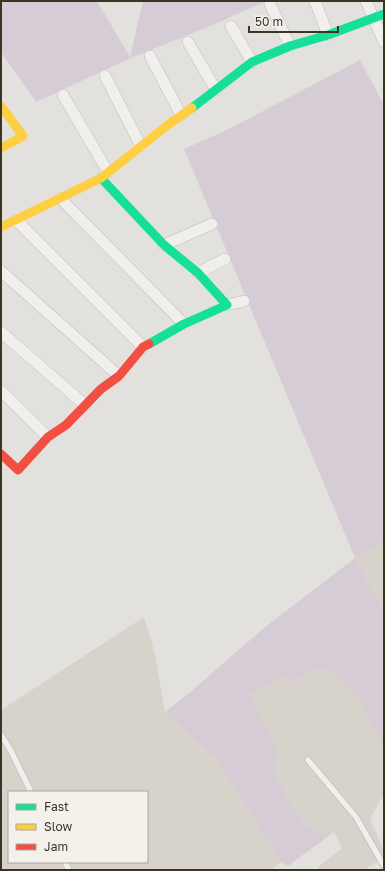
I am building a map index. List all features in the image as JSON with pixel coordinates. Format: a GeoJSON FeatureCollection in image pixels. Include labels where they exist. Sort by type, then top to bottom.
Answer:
{"type":"FeatureCollection","features":[{"type":"Feature","properties":{"kind":"street"},"geometry":{"type":"LineString","coordinates":[[315,1],[328,35]]}},
{"type":"Feature","properties":{"kind":"street"},"geometry":{"type":"LineString","coordinates":[[366,1],[379,16],[384,42]]}},
{"type":"Feature","properties":{"kind":"street"},"geometry":{"type":"LineString","coordinates":[[270,4],[290,46]]}},
{"type":"Feature","properties":{"kind":"street"},"geometry":{"type":"LineString","coordinates":[[1,227],[104,175],[252,62],[290,46],[328,35],[379,16]]}},
{"type":"Feature","properties":{"kind":"street"},"geometry":{"type":"LineString","coordinates":[[231,26],[252,62]]}},
{"type":"Feature","properties":{"kind":"street"},"geometry":{"type":"LineString","coordinates":[[188,42],[216,90]]}},
{"type":"Feature","properties":{"kind":"street"},"geometry":{"type":"LineString","coordinates":[[150,56],[181,115]]}},
{"type":"Feature","properties":{"kind":"street"},"geometry":{"type":"LineString","coordinates":[[105,76],[141,146]]}},
{"type":"Feature","properties":{"kind":"street"},"geometry":{"type":"LineString","coordinates":[[63,94],[104,175],[164,245],[198,273],[226,305]]}},
{"type":"Feature","properties":{"kind":"street"},"geometry":{"type":"LineString","coordinates":[[1,106],[23,136],[1,148]]}},
{"type":"Feature","properties":{"kind":"street"},"geometry":{"type":"LineString","coordinates":[[60,198],[184,324]]}},
{"type":"Feature","properties":{"kind":"street"},"geometry":{"type":"LineString","coordinates":[[16,220],[143,347]]}},
{"type":"Feature","properties":{"kind":"street"},"geometry":{"type":"LineString","coordinates":[[164,245],[212,224]]}},
{"type":"Feature","properties":{"kind":"street"},"geometry":{"type":"LineString","coordinates":[[198,273],[225,259]]}},
{"type":"Feature","properties":{"kind":"street"},"geometry":{"type":"LineString","coordinates":[[1,271],[119,376]]}},
{"type":"Feature","properties":{"kind":"street"},"geometry":{"type":"LineString","coordinates":[[1,454],[18,470],[48,437],[66,425],[101,389],[119,376],[143,347],[184,324],[226,305],[244,302]]}},
{"type":"Feature","properties":{"kind":"street"},"geometry":{"type":"LineString","coordinates":[[1,332],[85,405]]}},
{"type":"Feature","properties":{"kind":"street"},"geometry":{"type":"LineString","coordinates":[[1,391],[48,437]]}},
{"type":"Feature","properties":{"kind":"lane"},"geometry":{"type":"LineString","coordinates":[[1,735],[11,751],[31,791]]}},
{"type":"Feature","properties":{"kind":"lane"},"geometry":{"type":"LineString","coordinates":[[308,760],[356,817],[384,866]]}},
{"type":"Feature","properties":{"kind":"shaded area"},"geometry":{"type":"Polygon","coordinates":[[[1,1],[97,1],[130,57],[143,1],[267,1],[225,20],[131,58],[36,102],[1,52],[1,1]]]}},
{"type":"Feature","properties":{"kind":"shaded area"},"geometry":{"type":"Polygon","coordinates":[[[360,60],[384,105],[384,541],[355,558],[184,149],[229,129],[360,60]]]}},
{"type":"Feature","properties":{"kind":"shaded area"},"geometry":{"type":"Polygon","coordinates":[[[384,541],[384,612],[355,558],[384,541]]]}},
{"type":"Feature","properties":{"kind":"shaded area"},"geometry":{"type":"Polygon","coordinates":[[[355,558],[384,612],[384,747],[359,699],[346,685],[327,670],[313,670],[291,683],[284,675],[249,695],[278,751],[273,770],[300,821],[325,835],[334,832],[288,866],[281,862],[217,760],[165,712],[264,628],[355,558]]]}},
{"type":"Feature","properties":{"kind":"shaded area"},"geometry":{"type":"Polygon","coordinates":[[[144,617],[155,654],[165,712],[217,760],[281,862],[271,870],[1,870],[1,710],[144,617]]]}},
{"type":"Feature","properties":{"kind":"shaded area"},"geometry":{"type":"Polygon","coordinates":[[[313,670],[327,670],[346,685],[359,699],[384,747],[384,794],[370,819],[384,851],[384,858],[364,870],[319,870],[318,867],[342,848],[334,832],[325,835],[300,821],[273,770],[249,695],[284,675],[291,683],[313,670]]]}},
{"type":"Feature","properties":{"kind":"traffic: fast"},"geometry":{"type":"LineString","coordinates":[[192,108],[252,62],[290,46],[328,35],[384,14]]}},
{"type":"Feature","properties":{"kind":"traffic: fast"},"geometry":{"type":"LineString","coordinates":[[101,178],[164,245],[198,273],[227,305],[184,324],[149,344]]}},
{"type":"Feature","properties":{"kind":"traffic: slow"},"geometry":{"type":"LineString","coordinates":[[1,106],[23,136],[1,148]]}},
{"type":"Feature","properties":{"kind":"traffic: slow"},"geometry":{"type":"LineString","coordinates":[[1,227],[101,178],[169,124],[192,108]]}},
{"type":"Feature","properties":{"kind":"traffic: jam"},"geometry":{"type":"LineString","coordinates":[[1,454],[18,470],[48,437],[66,425],[101,389],[119,376],[143,347],[149,344]]}}]}
